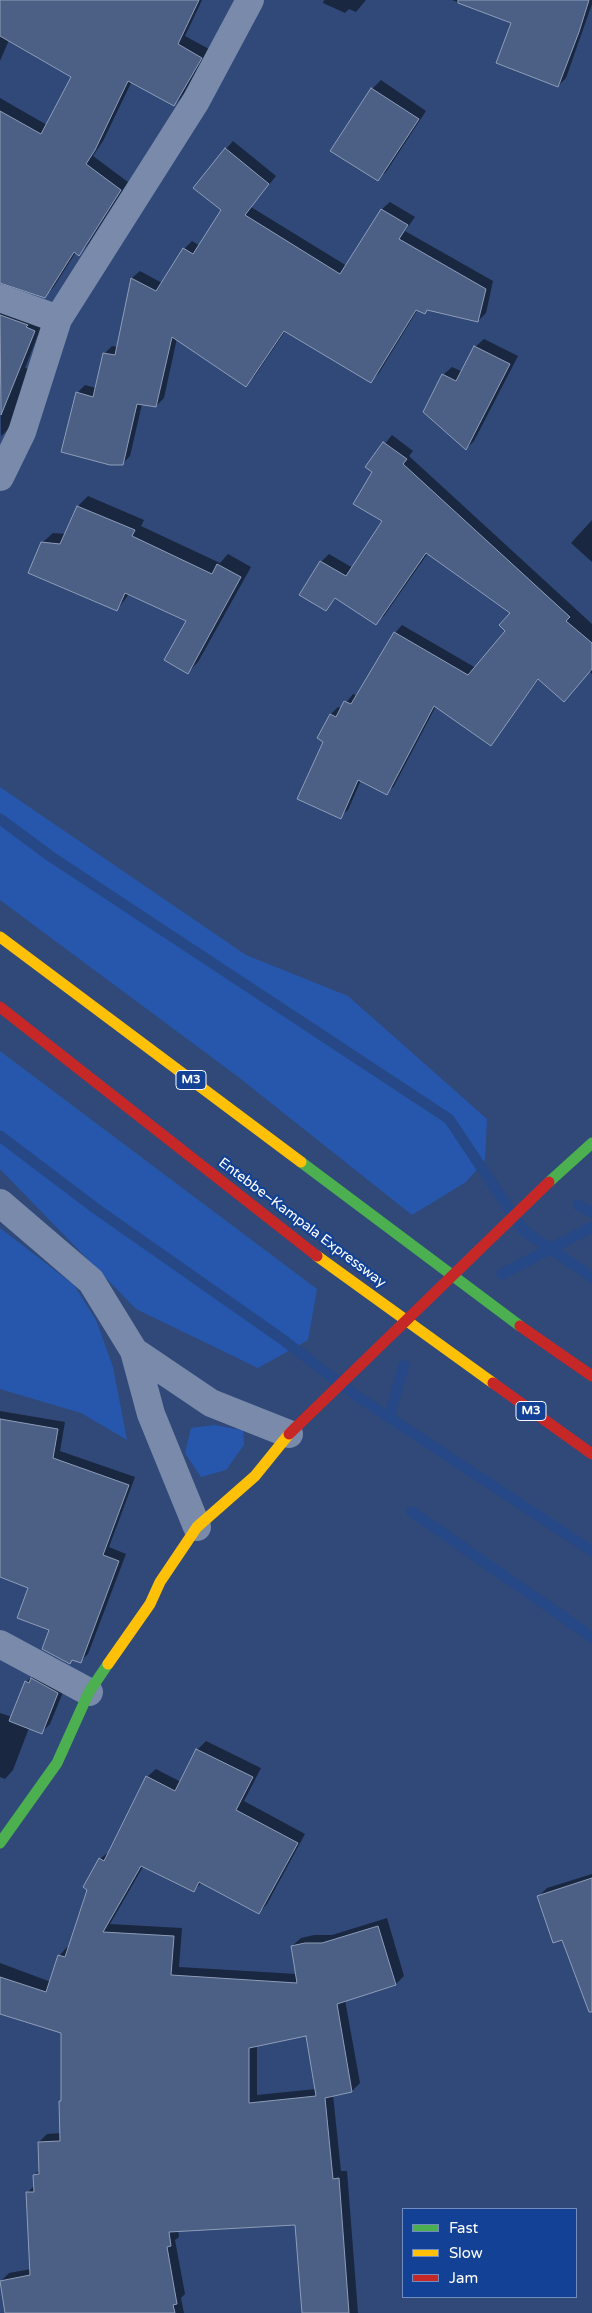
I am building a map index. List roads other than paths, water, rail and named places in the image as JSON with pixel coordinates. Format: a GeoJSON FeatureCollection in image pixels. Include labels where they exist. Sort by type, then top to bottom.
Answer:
{"type":"FeatureCollection","features":[{"type":"Feature","properties":{"kind":"main road","name":"M3"},"geometry":{"type":"LineString","coordinates":[[0,937],[513,1321],[592,1376]]}},
{"type":"Feature","properties":{"kind":"main road","name":"Entebbe–Kampala Expressway"},"geometry":{"type":"LineString","coordinates":[[0,1007],[327,1263],[592,1454]]}},
{"type":"Feature","properties":{"kind":"main road"},"geometry":{"type":"LineString","coordinates":[[0,1843],[57,1763],[89,1692],[150,1604],[160,1582],[197,1527],[255,1476],[289,1434],[549,1182],[592,1143]]}},
{"type":"Feature","properties":{"kind":"street"},"geometry":{"type":"LineString","coordinates":[[0,477],[22,432],[58,319],[196,101],[250,0]]}},
{"type":"Feature","properties":{"kind":"street"},"geometry":{"type":"LineString","coordinates":[[0,298],[58,319]]}},
{"type":"Feature","properties":{"kind":"street"},"geometry":{"type":"LineString","coordinates":[[0,1203],[91,1281],[134,1351],[151,1414],[197,1527]]}},
{"type":"Feature","properties":{"kind":"street"},"geometry":{"type":"LineString","coordinates":[[134,1351],[210,1403],[289,1434]]}},
{"type":"Feature","properties":{"kind":"street"},"geometry":{"type":"LineString","coordinates":[[0,1644],[89,1692]]}},
{"type":"Feature","properties":{"kind":"waterway"},"geometry":{"type":"LineString","coordinates":[[0,819],[50,856],[449,1119],[523,1230],[592,1277]]}},
{"type":"Feature","properties":{"kind":"waterway"},"geometry":{"type":"LineString","coordinates":[[0,1136],[95,1208],[282,1339],[358,1397],[592,1551]]}},
{"type":"Feature","properties":{"kind":"waterway"},"geometry":{"type":"LineString","coordinates":[[578,1205],[592,1212]]}},
{"type":"Feature","properties":{"kind":"waterway"},"geometry":{"type":"LineString","coordinates":[[502,1274],[592,1227]]}},
{"type":"Feature","properties":{"kind":"waterway"},"geometry":{"type":"LineString","coordinates":[[389,1417],[404,1365]]}},
{"type":"Feature","properties":{"kind":"waterway"},"geometry":{"type":"LineString","coordinates":[[412,1512],[592,1637]]}}]}
